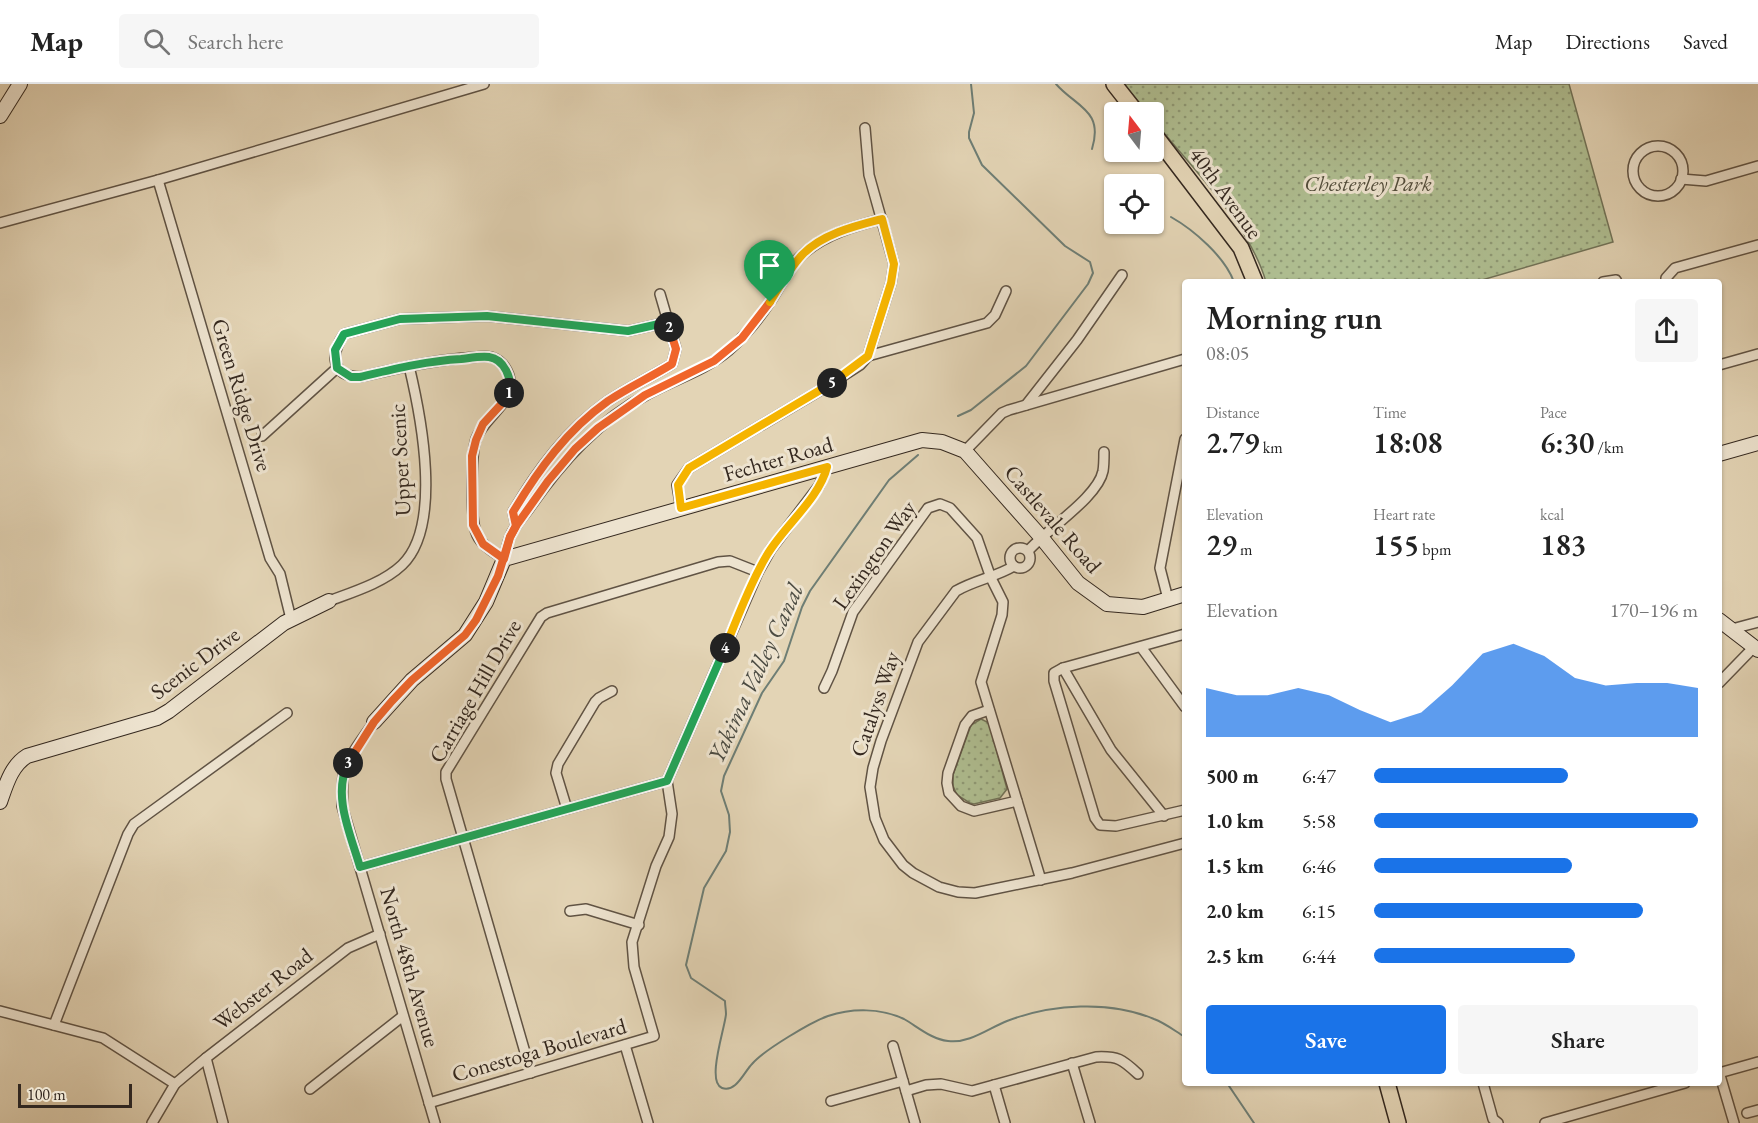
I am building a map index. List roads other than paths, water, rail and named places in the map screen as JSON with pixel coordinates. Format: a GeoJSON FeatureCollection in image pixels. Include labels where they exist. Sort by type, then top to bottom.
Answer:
{"type":"FeatureCollection","features":[{"type":"Feature","properties":{"kind":"main road"},"geometry":{"type":"LineString","coordinates":[[1114,84],[1129,102]]}},
{"type":"Feature","properties":{"kind":"main road","name":"40th Avenue"},"geometry":{"type":"LineString","coordinates":[[1164,147],[1241,248],[1254,279]]}},
{"type":"Feature","properties":{"kind":"main road"},"geometry":{"type":"LineString","coordinates":[[1388,1086],[1398,1123]]}},
{"type":"Feature","properties":{"kind":"street"},"geometry":{"type":"LineString","coordinates":[[0,116],[20,84]]}},
{"type":"Feature","properties":{"kind":"street"},"geometry":{"type":"LineString","coordinates":[[0,224],[484,84]]}},
{"type":"Feature","properties":{"kind":"street"},"geometry":{"type":"LineString","coordinates":[[681,508],[678,485],[689,468],[829,385],[860,365],[868,356],[894,264],[868,175],[865,128]]}},
{"type":"Feature","properties":{"kind":"street"},"geometry":{"type":"LineString","coordinates":[[1663,147],[1671,150],[1681,163],[1681,179],[1671,192],[1656,196],[1641,189],[1633,175],[1633,167],[1640,153],[1647,148],[1663,147]]}},
{"type":"Feature","properties":{"kind":"street"},"geometry":{"type":"LineString","coordinates":[[1681,179],[1706,182],[1758,166]]}},
{"type":"Feature","properties":{"kind":"street","name":"Green Ridge Drive"},"geometry":{"type":"LineString","coordinates":[[158,180],[270,558],[280,574],[291,619]]}},
{"type":"Feature","properties":{"kind":"street"},"geometry":{"type":"LineString","coordinates":[[374,722],[412,680],[465,635],[486,602],[516,526],[548,481],[575,449],[598,428],[645,395],[714,361],[742,338],[770,302],[786,274],[802,254],[839,232],[882,219]]}},
{"type":"Feature","properties":{"kind":"street"},"geometry":{"type":"LineString","coordinates":[[1666,279],[1675,268],[1758,245]]}},
{"type":"Feature","properties":{"kind":"street"},"geometry":{"type":"LineString","coordinates":[[1026,405],[1077,340],[1122,275]]}},
{"type":"Feature","properties":{"kind":"street"},"geometry":{"type":"LineString","coordinates":[[868,356],[987,323],[995,315],[1006,291]]}},
{"type":"Feature","properties":{"kind":"street"},"geometry":{"type":"LineString","coordinates":[[516,526],[513,512],[527,488],[546,460],[579,424],[608,402],[672,364],[676,349],[660,294]]}},
{"type":"Feature","properties":{"kind":"street"},"geometry":{"type":"LineString","coordinates":[[337,368],[335,350],[344,334],[400,319],[487,316],[628,331],[668,322]]}},
{"type":"Feature","properties":{"kind":"street"},"geometry":{"type":"LineString","coordinates":[[1722,364],[1758,354]]}},
{"type":"Feature","properties":{"kind":"street"},"geometry":{"type":"LineString","coordinates":[[337,368],[351,377],[360,377],[429,361],[490,357],[501,362],[508,373],[510,388],[506,399],[483,424],[476,440],[472,456],[473,525],[483,544],[504,559]]}},
{"type":"Feature","properties":{"kind":"street"},"geometry":{"type":"LineString","coordinates":[[965,451],[1002,413],[1182,360]]}},
{"type":"Feature","properties":{"kind":"street","name":"Upper Scenic"},"geometry":{"type":"LineString","coordinates":[[328,601],[380,580],[401,566],[415,549],[422,530],[424,468],[419,409],[409,366]]}},
{"type":"Feature","properties":{"kind":"street"},"geometry":{"type":"LineString","coordinates":[[262,436],[337,368]]}},
{"type":"Feature","properties":{"kind":"street","name":"Fechter Road"},"geometry":{"type":"LineString","coordinates":[[504,559],[922,440],[942,442],[965,451]]}},
{"type":"Feature","properties":{"kind":"street"},"geometry":{"type":"LineString","coordinates":[[1722,453],[1758,443]]}},
{"type":"Feature","properties":{"kind":"street","name":"Castlevale Road"},"geometry":{"type":"LineString","coordinates":[[965,451],[1041,537],[1078,584],[1107,604],[1143,607],[1182,595]]}},
{"type":"Feature","properties":{"kind":"street","name":"Catalyss Way"},"geometry":{"type":"LineString","coordinates":[[1028,551],[1094,491],[1103,470],[1104,452]]}},
{"type":"Feature","properties":{"kind":"street"},"geometry":{"type":"LineString","coordinates":[[1168,599],[1160,568],[1182,454]]}},
{"type":"Feature","properties":{"kind":"street"},"geometry":{"type":"LineString","coordinates":[[360,867],[667,781],[758,572],[771,549],[819,486],[827,467]]}},
{"type":"Feature","properties":{"kind":"street","name":"Lexington Way"},"geometry":{"type":"LineString","coordinates":[[824,688],[853,612],[928,508],[940,504],[950,508],[977,538],[991,578]]}},
{"type":"Feature","properties":{"kind":"street","name":"Catalyss Way"},"geometry":{"type":"LineString","coordinates":[[1014,566],[1010,557],[1013,551],[1018,548],[1028,551]]}},
{"type":"Feature","properties":{"kind":"street","name":"Catalyss Way"},"geometry":{"type":"LineString","coordinates":[[1028,551],[1030,557],[1028,563],[1020,567],[1014,566],[991,578],[965,586],[951,595],[918,642],[875,758],[870,787],[875,818],[884,840],[903,865],[924,880],[949,889],[975,893],[1072,873],[1182,844]]}},
{"type":"Feature","properties":{"kind":"street","name":"Carriage Hill Drive"},"geometry":{"type":"LineString","coordinates":[[531,1073],[462,839],[446,779],[446,771],[541,617],[552,610],[718,562],[730,561],[758,572]]}},
{"type":"Feature","properties":{"kind":"street"},"geometry":{"type":"LineString","coordinates":[[991,578],[998,589],[1003,609],[981,682],[1041,880]]}},
{"type":"Feature","properties":{"kind":"street","name":"Scenic Drive"},"geometry":{"type":"LineString","coordinates":[[0,802],[12,771],[20,760],[157,718],[291,619],[328,601]]}},
{"type":"Feature","properties":{"kind":"street"},"geometry":{"type":"LineString","coordinates":[[1722,622],[1756,648],[1722,680]]}},
{"type":"Feature","properties":{"kind":"street"},"geometry":{"type":"LineString","coordinates":[[1732,629],[1758,622]]}},
{"type":"Feature","properties":{"kind":"street"},"geometry":{"type":"LineString","coordinates":[[1182,635],[1063,668],[1054,673],[1054,681],[1095,818],[1100,825],[1116,826],[1182,811]]}},
{"type":"Feature","properties":{"kind":"street"},"geometry":{"type":"LineString","coordinates":[[1141,647],[1182,703]]}},
{"type":"Feature","properties":{"kind":"street"},"geometry":{"type":"LineString","coordinates":[[1063,668],[1111,750],[1164,816]]}},
{"type":"Feature","properties":{"kind":"street"},"geometry":{"type":"LineString","coordinates":[[567,809],[556,773],[558,764],[595,702],[612,691]]}},
{"type":"Feature","properties":{"kind":"street"},"geometry":{"type":"LineString","coordinates":[[989,710],[972,716],[965,725],[948,773],[949,793],[961,806],[974,811],[1017,801]]}},
{"type":"Feature","properties":{"kind":"street"},"geometry":{"type":"LineString","coordinates":[[54,1025],[128,834],[134,824],[287,712]]}},
{"type":"Feature","properties":{"kind":"street","name":"North 48th Avenue"},"geometry":{"type":"LineString","coordinates":[[374,722],[354,751],[343,779],[342,806],[435,1123]]}},
{"type":"Feature","properties":{"kind":"street","name":"Conestoga Boulevard"},"geometry":{"type":"LineString","coordinates":[[429,1103],[654,1036],[633,956],[632,942],[671,826],[672,814],[667,781]]}},
{"type":"Feature","properties":{"kind":"street"},"geometry":{"type":"LineString","coordinates":[[570,911],[585,909],[639,924]]}},
{"type":"Feature","properties":{"kind":"street","name":"Webster Road"},"geometry":{"type":"LineString","coordinates":[[152,1123],[175,1084],[206,1058],[348,948],[380,934]]}},
{"type":"Feature","properties":{"kind":"street"},"geometry":{"type":"LineString","coordinates":[[0,1011],[109,1041],[175,1084]]}},
{"type":"Feature","properties":{"kind":"street"},"geometry":{"type":"LineString","coordinates":[[310,1089],[404,1016]]}},
{"type":"Feature","properties":{"kind":"street"},"geometry":{"type":"LineString","coordinates":[[625,1045],[648,1123]]}},
{"type":"Feature","properties":{"kind":"street"},"geometry":{"type":"LineString","coordinates":[[893,1046],[915,1123]]}},
{"type":"Feature","properties":{"kind":"street"},"geometry":{"type":"LineString","coordinates":[[831,1101],[905,1086],[941,1084],[972,1091],[1096,1057],[1113,1056],[1123,1060],[1138,1074]]}},
{"type":"Feature","properties":{"kind":"street"},"geometry":{"type":"LineString","coordinates":[[206,1058],[223,1123]]}},
{"type":"Feature","properties":{"kind":"street"},"geometry":{"type":"LineString","coordinates":[[1722,1072],[1758,1062]]}},
{"type":"Feature","properties":{"kind":"street"},"geometry":{"type":"LineString","coordinates":[[1072,1063],[1090,1123]]}},
{"type":"Feature","properties":{"kind":"street"},"geometry":{"type":"LineString","coordinates":[[1722,1083],[1734,1123]]}},
{"type":"Feature","properties":{"kind":"street"},"geometry":{"type":"LineString","coordinates":[[994,1085],[1005,1123]]}},
{"type":"Feature","properties":{"kind":"street"},"geometry":{"type":"LineString","coordinates":[[1484,1086],[1493,1119],[1498,1123]]}},
{"type":"Feature","properties":{"kind":"street"},"geometry":{"type":"LineString","coordinates":[[1545,1123],[1559,1121],[1675,1086]]}},
{"type":"Feature","properties":{"kind":"street"},"geometry":{"type":"LineString","coordinates":[[1747,1113],[1758,1110]]}},
{"type":"Feature","properties":{"kind":"waterway","name":"Yakima Valley Canal"},"geometry":{"type":"LineString","coordinates":[[958,416],[971,410],[1026,366],[1088,284],[1093,273],[1090,262],[1065,246],[982,165],[969,138],[974,113],[971,84]]}},
{"type":"Feature","properties":{"kind":"waterway"},"geometry":{"type":"LineString","coordinates":[[1056,84],[1091,117],[1095,136],[1092,149]]}},
{"type":"Feature","properties":{"kind":"waterway"},"geometry":{"type":"LineString","coordinates":[[1171,217],[1208,245],[1224,263],[1233,279]]}},
{"type":"Feature","properties":{"kind":"waterway","name":"Yakima Valley Canal"},"geometry":{"type":"LineString","coordinates":[[918,455],[889,480],[810,591],[802,607],[784,661],[762,693],[724,776],[721,791],[729,815],[730,832],[726,851],[704,888],[686,965],[691,978],[725,1001],[726,1014],[716,1066],[718,1084],[727,1089],[736,1085],[758,1058],[788,1037],[828,1016],[847,1012],[876,1011],[895,1015],[936,1038],[956,1041],[971,1038],[1024,1015],[1061,1008],[1100,1007],[1137,1013],[1154,1019],[1182,1035]]}},
{"type":"Feature","properties":{"kind":"waterway","name":"Yakima Valley Canal"},"geometry":{"type":"LineString","coordinates":[[1229,1086],[1254,1123]]}},
{"type":"Feature","properties":{"kind":"park label","name":"Chesterley Park"},"geometry":{"type":"Point","coordinates":[1368,183]}}]}
